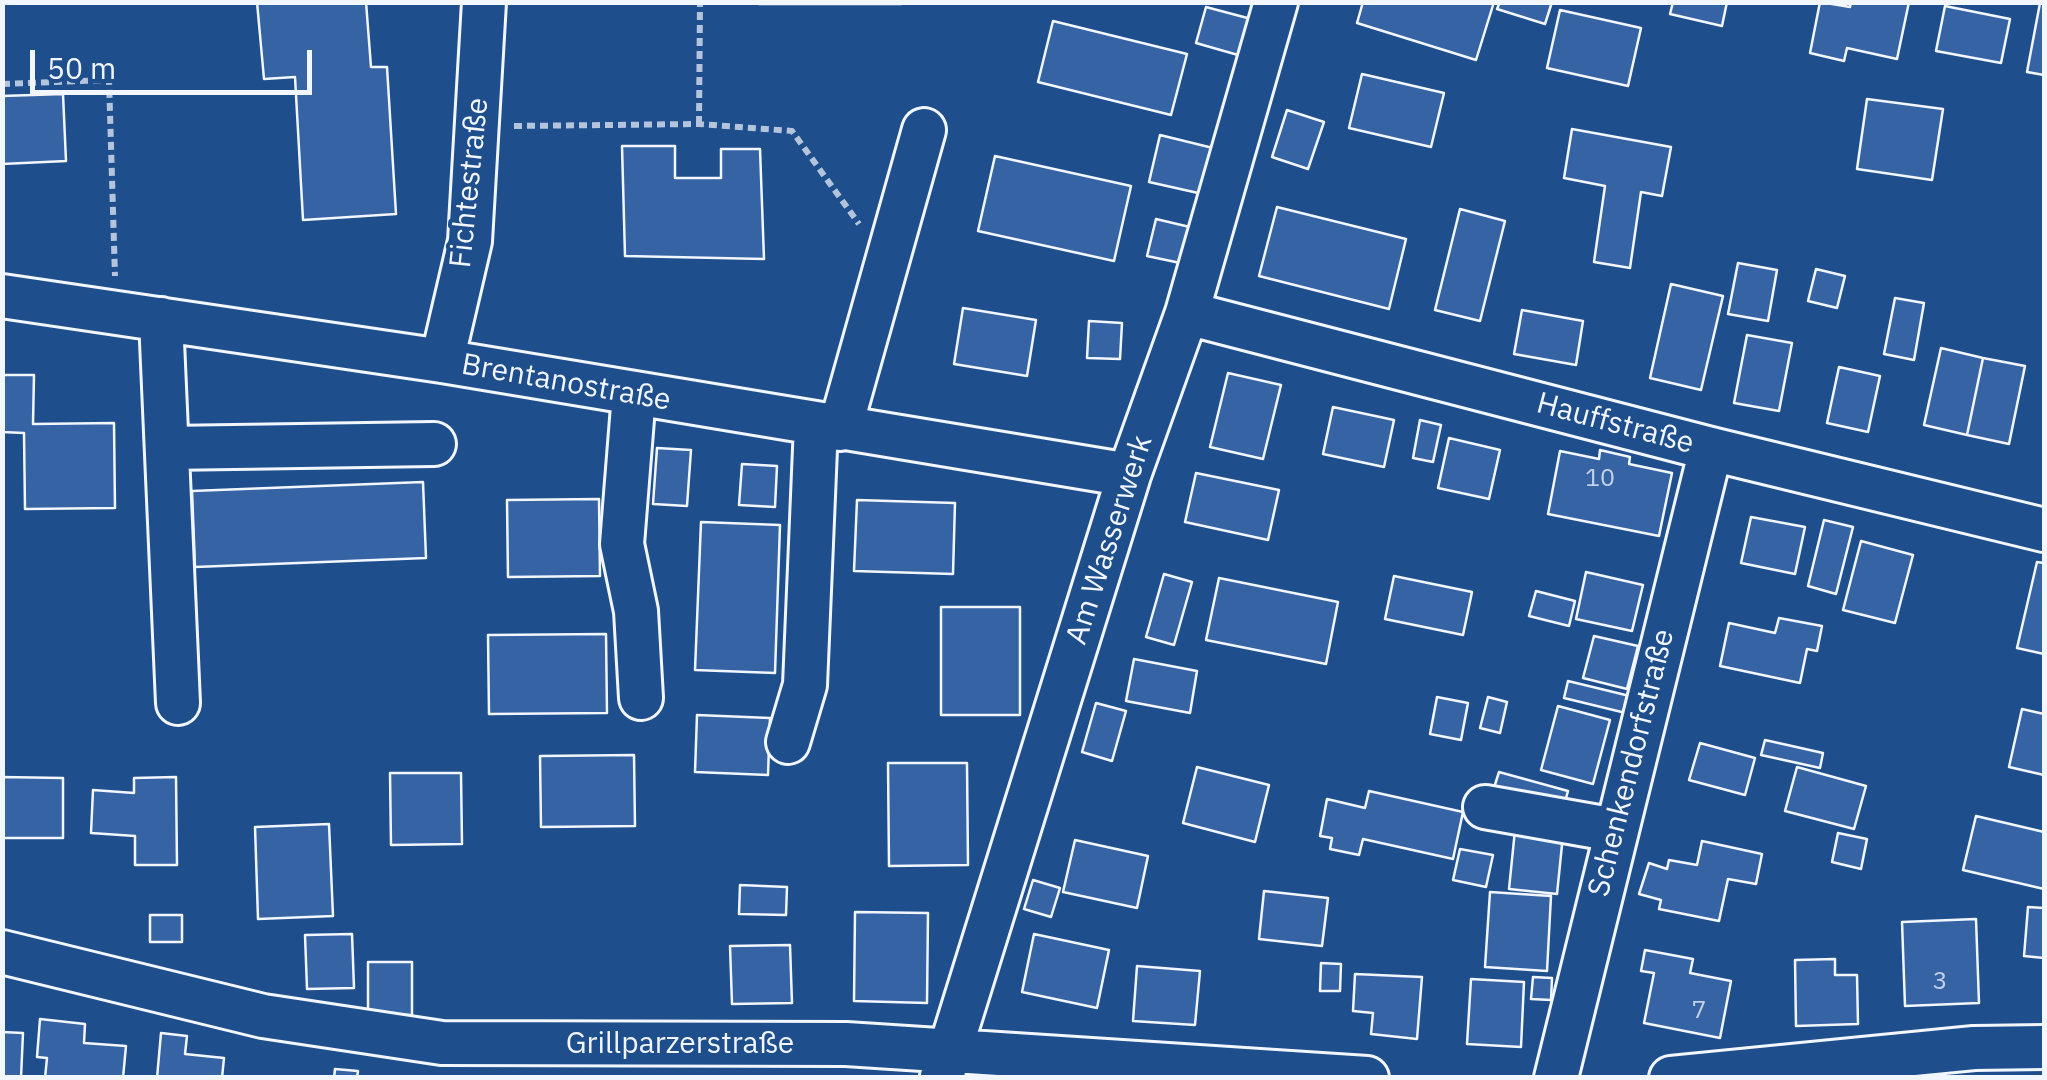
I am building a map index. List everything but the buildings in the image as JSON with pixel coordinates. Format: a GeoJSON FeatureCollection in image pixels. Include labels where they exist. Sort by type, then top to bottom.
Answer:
{"type":"FeatureCollection","features":[{"type":"Feature","properties":{"kind":"street","name":"Fichtestraße"},"geometry":{"type":"LineString","coordinates":[[442,362],[470,241],[484,2]]}},
{"type":"Feature","properties":{"kind":"street","name":"Am Wasserwerk"},"geometry":{"type":"LineString","coordinates":[[945,1065],[1129,475],[1187,313],[1276,2]]}},
{"type":"Feature","properties":{"kind":"street"},"geometry":{"type":"LineString","coordinates":[[788,742],[805,685],[828,427],[885,261],[924,130]]}},
{"type":"Feature","properties":{"kind":"street","name":"Brentanostraße"},"geometry":{"type":"LineString","coordinates":[[2,296],[442,362],[1129,475]]}},
{"type":"Feature","properties":{"kind":"street","name":"Hauffstraße"},"geometry":{"type":"LineString","coordinates":[[1187,313],[1711,449],[2044,530]]}},
{"type":"Feature","properties":{"kind":"street"},"geometry":{"type":"LineString","coordinates":[[161,319],[178,703]]}},
{"type":"Feature","properties":{"kind":"street"},"geometry":{"type":"LineString","coordinates":[[634,394],[622,544],[636,611],[640,698]]}},
{"type":"Feature","properties":{"kind":"street"},"geometry":{"type":"LineString","coordinates":[[167,448],[434,444]]}},
{"type":"Feature","properties":{"kind":"street","name":"Schenkendorfstraße"},"geometry":{"type":"LineString","coordinates":[[1556,1078],[1711,449]]}},
{"type":"Feature","properties":{"kind":"street"},"geometry":{"type":"LineString","coordinates":[[1485,807],[1615,830]]}},
{"type":"Feature","properties":{"kind":"street","name":"Grillparzerstraße"},"geometry":{"type":"LineString","coordinates":[[2,952],[263,1016],[442,1043],[671,1062],[846,1044],[945,1065],[1367,1078]]}},
{"type":"Feature","properties":{"kind":"street"},"geometry":{"type":"LineString","coordinates":[[1671,1078],[1974,1048],[2044,1047]]}},
{"type":"Feature","properties":{"kind":"path"},"geometry":{"type":"LineString","coordinates":[[699,124],[700,2]]}},
{"type":"Feature","properties":{"kind":"path"},"geometry":{"type":"LineString","coordinates":[[2,84],[109,80],[116,313]]}},
{"type":"Feature","properties":{"kind":"path"},"geometry":{"type":"LineString","coordinates":[[478,126],[699,124],[792,131],[885,261]]}}]}
